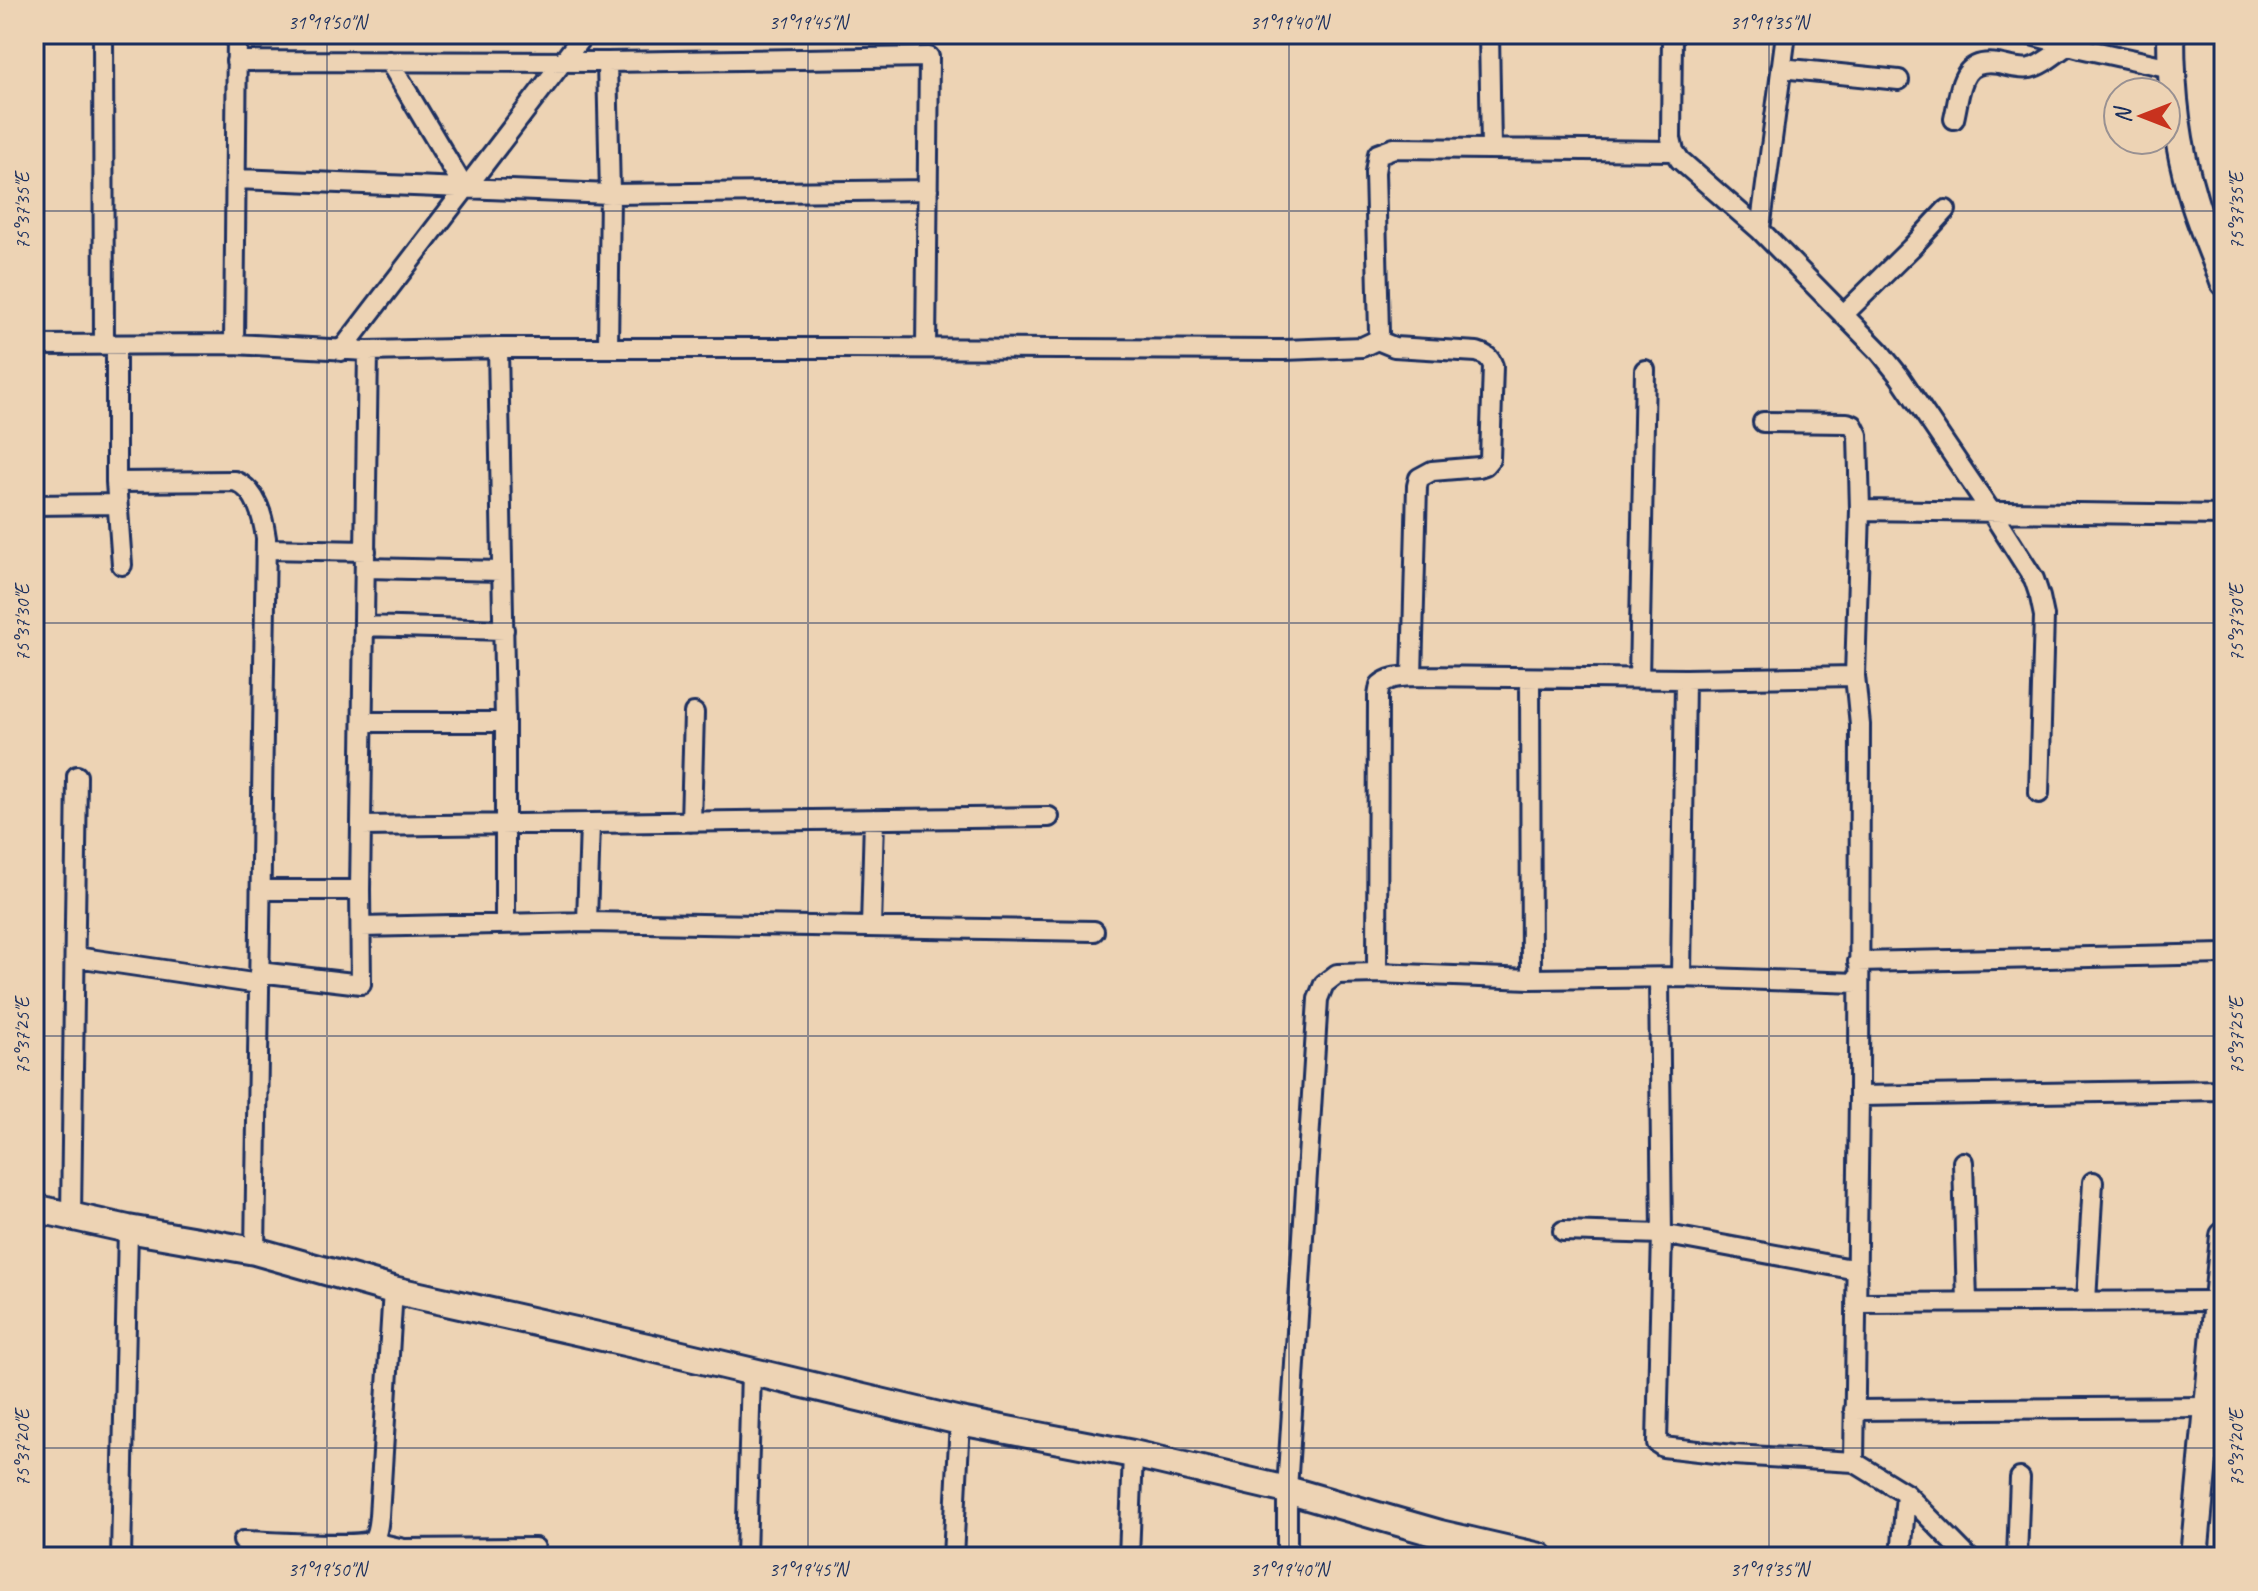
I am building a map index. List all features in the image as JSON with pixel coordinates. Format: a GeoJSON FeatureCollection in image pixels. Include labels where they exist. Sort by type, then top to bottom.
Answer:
{"type":"FeatureCollection","features":[{"type":"Feature","properties":{"kind":"street"},"geometry":{"type":"LineString","coordinates":[[103,34],[110,345],[122,565]]}},
{"type":"Feature","properties":{"kind":"street"},"geometry":{"type":"LineString","coordinates":[[234,344],[237,34]]}},
{"type":"Feature","properties":{"kind":"street"},"geometry":{"type":"LineString","coordinates":[[341,351],[584,34]]}},
{"type":"Feature","properties":{"kind":"street"},"geometry":{"type":"LineString","coordinates":[[1489,34],[1491,148]]}},
{"type":"Feature","properties":{"kind":"street"},"geometry":{"type":"LineString","coordinates":[[1672,34],[1671,138],[1674,151],[1688,168],[1760,230],[1880,352],[1900,377],[2034,579],[2044,616],[2039,793]]}},
{"type":"Feature","properties":{"kind":"street"},"geometry":{"type":"LineString","coordinates":[[1760,230],[1786,34]]}},
{"type":"Feature","properties":{"kind":"street"},"geometry":{"type":"LineString","coordinates":[[2027,34],[2171,68]]}},
{"type":"Feature","properties":{"kind":"street"},"geometry":{"type":"LineString","coordinates":[[2171,34],[2171,68],[2186,172],[2224,280]]}},
{"type":"Feature","properties":{"kind":"street"},"geometry":{"type":"LineString","coordinates":[[1954,119],[1963,79],[1973,66],[1994,63],[2032,68],[2068,45]]}},
{"type":"Feature","properties":{"kind":"street"},"geometry":{"type":"LineString","coordinates":[[236,61],[607,62],[929,57],[926,348]]}},
{"type":"Feature","properties":{"kind":"street"},"geometry":{"type":"LineString","coordinates":[[389,61],[465,189]]}},
{"type":"Feature","properties":{"kind":"street"},"geometry":{"type":"LineString","coordinates":[[607,62],[610,194],[608,348]]}},
{"type":"Feature","properties":{"kind":"street"},"geometry":{"type":"LineString","coordinates":[[1781,68],[1899,80]]}},
{"type":"Feature","properties":{"kind":"street"},"geometry":{"type":"LineString","coordinates":[[1377,340],[1375,172],[1378,154],[1394,148],[1674,151]]}},
{"type":"Feature","properties":{"kind":"street"},"geometry":{"type":"LineString","coordinates":[[237,179],[610,194],[928,190]]}},
{"type":"Feature","properties":{"kind":"street"},"geometry":{"type":"LineString","coordinates":[[1843,315],[1946,210]]}},
{"type":"Feature","properties":{"kind":"street"},"geometry":{"type":"LineString","coordinates":[[34,345],[234,344],[341,351],[498,348],[1284,350],[1362,347],[1377,340],[1394,347],[1477,352],[1491,359],[1493,366],[1490,459],[1479,467],[1426,472],[1419,478],[1412,676]]}},
{"type":"Feature","properties":{"kind":"street"},"geometry":{"type":"LineString","coordinates":[[498,348],[504,630],[505,923]]}},
{"type":"Feature","properties":{"kind":"street"},"geometry":{"type":"LineString","coordinates":[[76,957],[259,978],[361,984],[368,351]]}},
{"type":"Feature","properties":{"kind":"street"},"geometry":{"type":"LineString","coordinates":[[1639,679],[1645,370]]}},
{"type":"Feature","properties":{"kind":"street"},"geometry":{"type":"LineString","coordinates":[[1763,422],[1847,423],[1853,425],[1858,435],[1860,510],[1855,676],[1860,725],[1859,1096],[1854,1462]]}},
{"type":"Feature","properties":{"kind":"street"},"geometry":{"type":"LineString","coordinates":[[116,482],[235,481],[244,485],[254,498],[264,523],[255,1251]]}},
{"type":"Feature","properties":{"kind":"street"},"geometry":{"type":"LineString","coordinates":[[34,505],[117,504]]}},
{"type":"Feature","properties":{"kind":"street"},"geometry":{"type":"LineString","coordinates":[[1860,510],[2224,515]]}},
{"type":"Feature","properties":{"kind":"street"},"geometry":{"type":"LineString","coordinates":[[266,549],[502,571]]}},
{"type":"Feature","properties":{"kind":"street"},"geometry":{"type":"LineString","coordinates":[[364,626],[504,630]]}},
{"type":"Feature","properties":{"kind":"street"},"geometry":{"type":"LineString","coordinates":[[1377,973],[1380,685],[1385,681],[1412,676],[1530,679],[1855,676]]}},
{"type":"Feature","properties":{"kind":"street"},"geometry":{"type":"LineString","coordinates":[[1530,679],[1531,979]]}},
{"type":"Feature","properties":{"kind":"street"},"geometry":{"type":"LineString","coordinates":[[1681,977],[1685,679]]}},
{"type":"Feature","properties":{"kind":"street"},"geometry":{"type":"LineString","coordinates":[[691,822],[694,713]]}},
{"type":"Feature","properties":{"kind":"street"},"geometry":{"type":"LineString","coordinates":[[363,722],[505,722]]}},
{"type":"Feature","properties":{"kind":"street"},"geometry":{"type":"LineString","coordinates":[[71,1216],[77,776]]}},
{"type":"Feature","properties":{"kind":"street"},"geometry":{"type":"LineString","coordinates":[[361,826],[1049,817]]}},
{"type":"Feature","properties":{"kind":"street"},"geometry":{"type":"LineString","coordinates":[[871,927],[874,819]]}},
{"type":"Feature","properties":{"kind":"street"},"geometry":{"type":"LineString","coordinates":[[587,922],[590,823]]}},
{"type":"Feature","properties":{"kind":"street"},"geometry":{"type":"LineString","coordinates":[[261,890],[360,890]]}},
{"type":"Feature","properties":{"kind":"street"},"geometry":{"type":"LineString","coordinates":[[361,927],[587,922],[1094,931]]}},
{"type":"Feature","properties":{"kind":"street"},"geometry":{"type":"LineString","coordinates":[[1858,962],[2224,954]]}},
{"type":"Feature","properties":{"kind":"street"},"geometry":{"type":"LineString","coordinates":[[1287,1557],[1287,1490],[1318,999],[1324,984],[1337,974],[1377,973],[1531,979],[1681,977],[1858,983]]}},
{"type":"Feature","properties":{"kind":"street"},"geometry":{"type":"LineString","coordinates":[[1659,979],[1662,1234],[1657,1443],[1663,1447],[1733,1455],[1854,1462],[1906,1494],[1968,1557]]}},
{"type":"Feature","properties":{"kind":"street"},"geometry":{"type":"LineString","coordinates":[[1859,1096],[2224,1090]]}},
{"type":"Feature","properties":{"kind":"street"},"geometry":{"type":"LineString","coordinates":[[1963,1162],[1967,1302]]}},
{"type":"Feature","properties":{"kind":"street"},"geometry":{"type":"LineString","coordinates":[[2086,1301],[2093,1182]]}},
{"type":"Feature","properties":{"kind":"street"},"geometry":{"type":"LineString","coordinates":[[34,1208],[128,1229],[255,1251],[393,1290],[960,1421],[1133,1454],[1287,1490],[1439,1546],[1540,1557]]}},
{"type":"Feature","properties":{"kind":"street"},"geometry":{"type":"LineString","coordinates":[[121,1557],[128,1229]]}},
{"type":"Feature","properties":{"kind":"street"},"geometry":{"type":"LineString","coordinates":[[1563,1231],[1662,1234],[1857,1270]]}},
{"type":"Feature","properties":{"kind":"street"},"geometry":{"type":"LineString","coordinates":[[2194,1557],[2213,1459],[2209,1407],[2219,1344],[2218,1301],[2224,1240]]}},
{"type":"Feature","properties":{"kind":"street"},"geometry":{"type":"LineString","coordinates":[[243,1541],[346,1544],[367,1543],[374,1539],[379,1516],[393,1290]]}},
{"type":"Feature","properties":{"kind":"street"},"geometry":{"type":"LineString","coordinates":[[1856,1303],[2218,1301]]}},
{"type":"Feature","properties":{"kind":"street"},"geometry":{"type":"LineString","coordinates":[[746,1557],[751,1372]]}},
{"type":"Feature","properties":{"kind":"street"},"geometry":{"type":"LineString","coordinates":[[1854,1410],[2209,1407]]}},
{"type":"Feature","properties":{"kind":"street"},"geometry":{"type":"LineString","coordinates":[[953,1557],[960,1421]]}},
{"type":"Feature","properties":{"kind":"street"},"geometry":{"type":"LineString","coordinates":[[1129,1557],[1133,1454]]}},
{"type":"Feature","properties":{"kind":"street"},"geometry":{"type":"LineString","coordinates":[[2017,1557],[2020,1478]]}},
{"type":"Feature","properties":{"kind":"street"},"geometry":{"type":"LineString","coordinates":[[1901,1557],[1906,1494]]}},
{"type":"Feature","properties":{"kind":"street"},"geometry":{"type":"LineString","coordinates":[[374,1539],[404,1549],[535,1548]]}}]}
